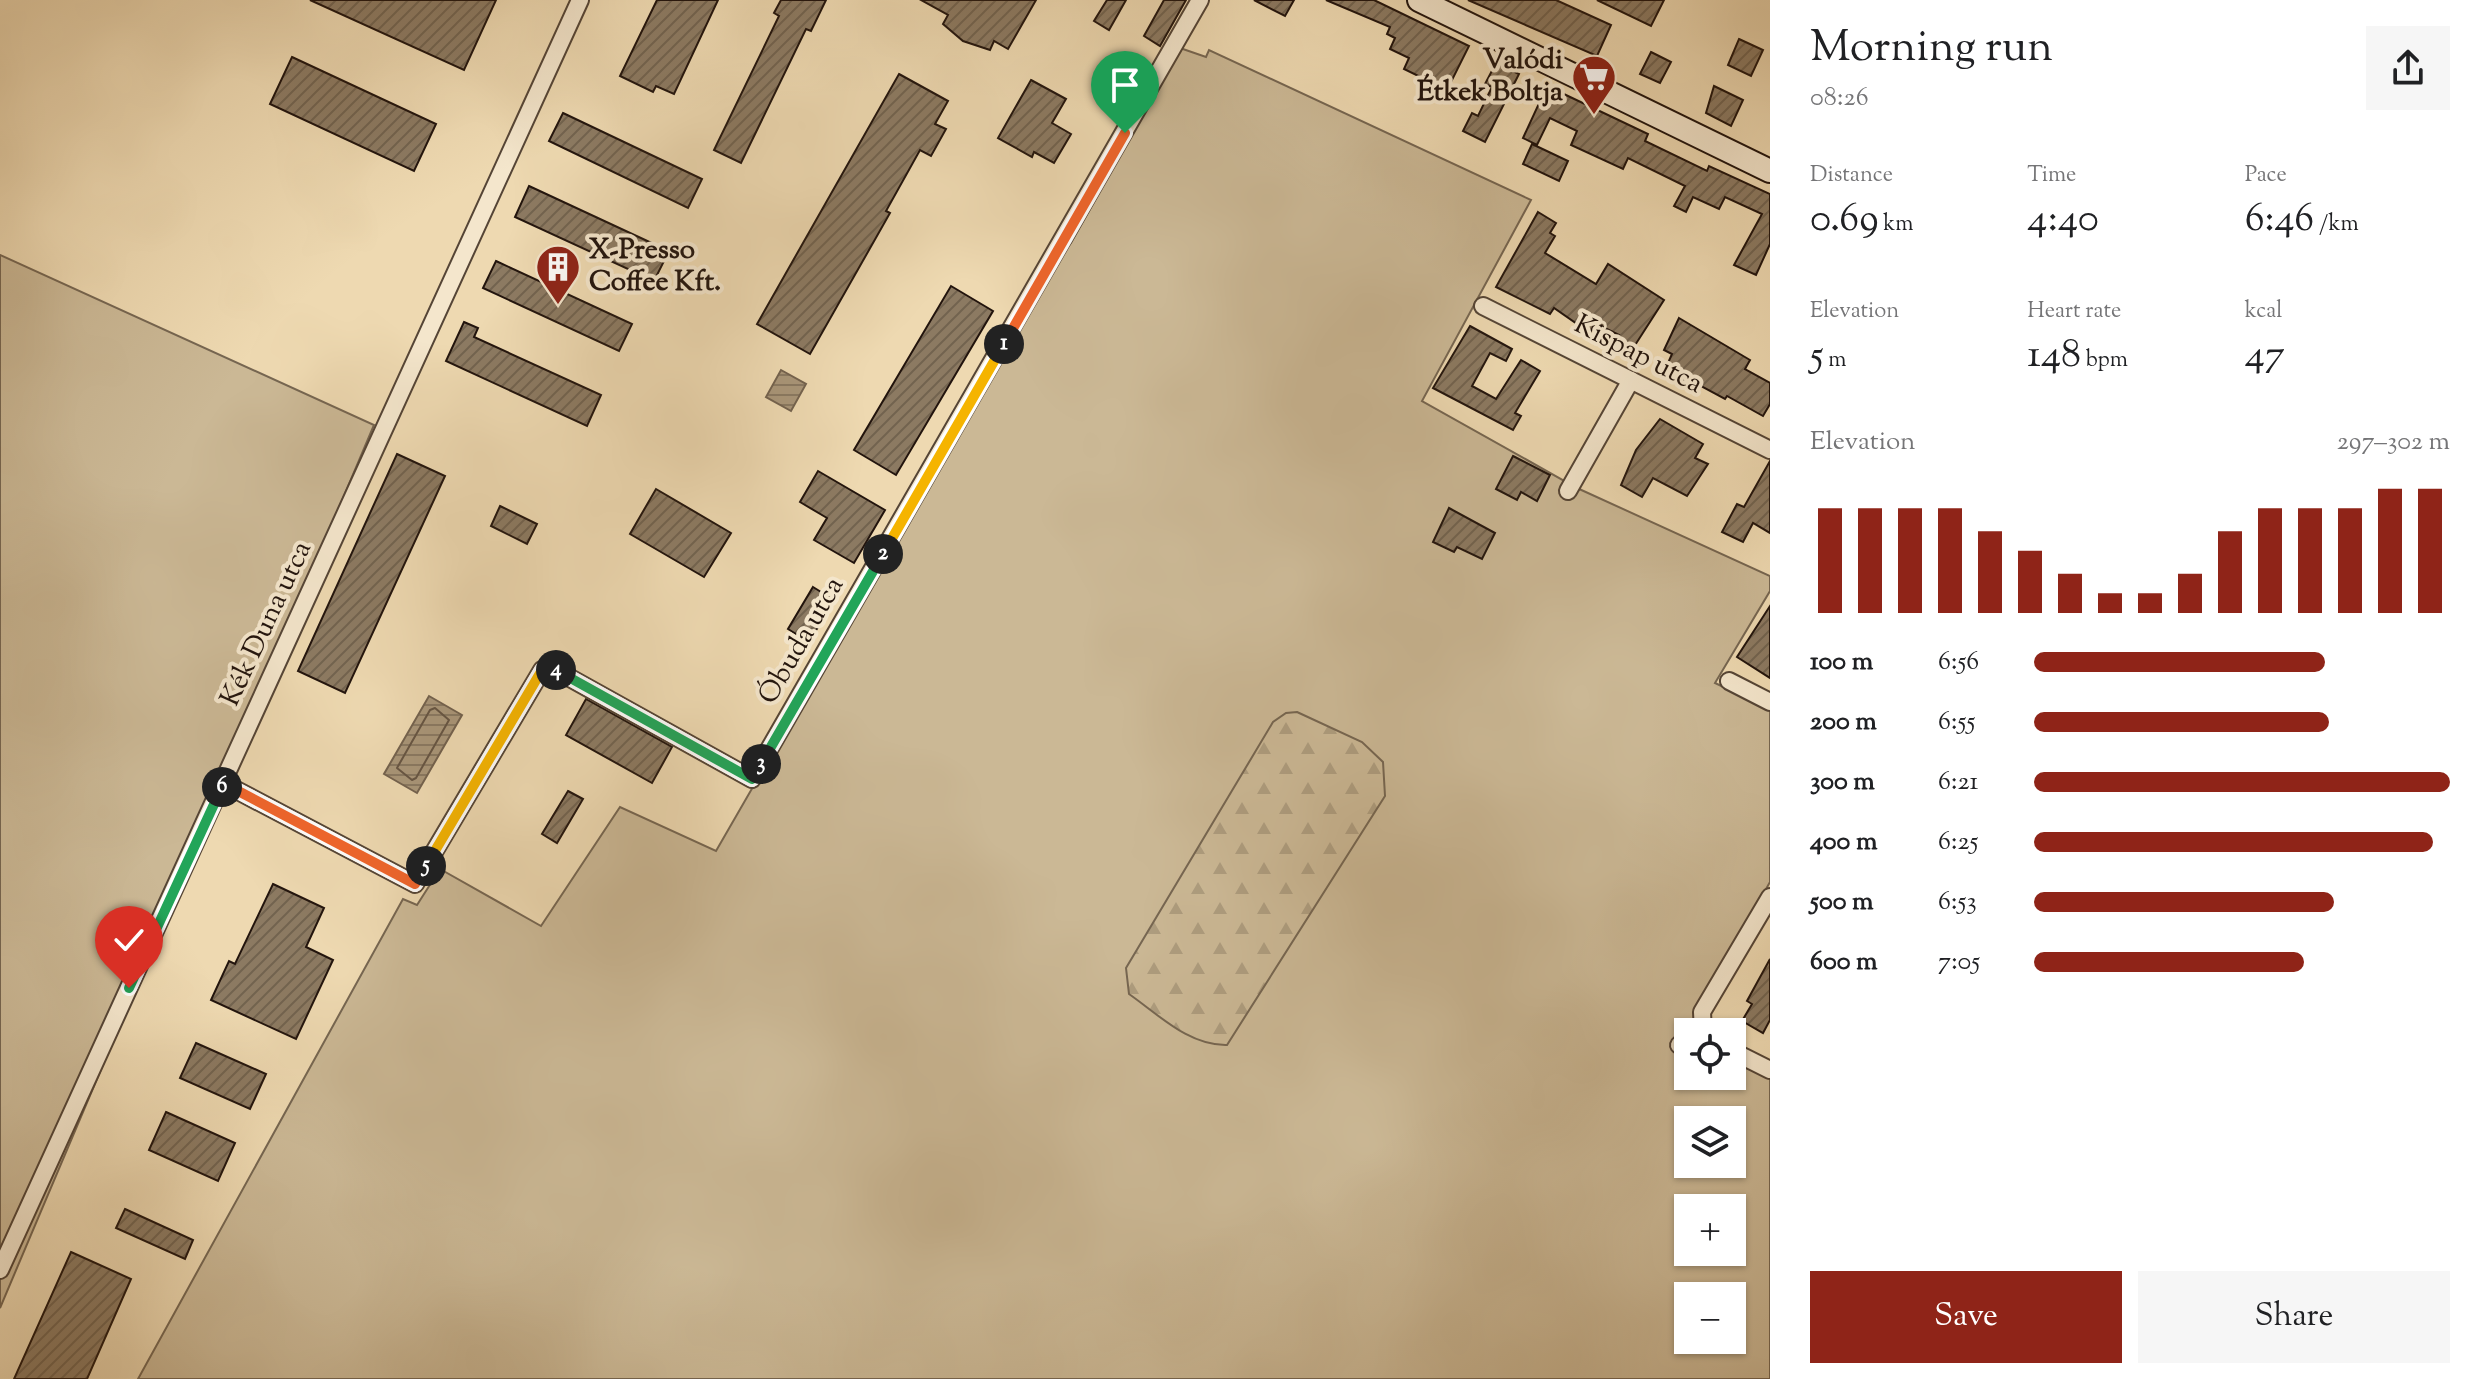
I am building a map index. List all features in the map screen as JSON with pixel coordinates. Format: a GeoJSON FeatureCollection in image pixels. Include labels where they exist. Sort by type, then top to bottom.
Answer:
{"type":"FeatureCollection","features":[{"type":"Feature","properties":{"kind":"main road"},"geometry":{"type":"LineString","coordinates":[[1419,0],[1770,171]]}},
{"type":"Feature","properties":{"kind":"street","name":"Kék Duna utca"},"geometry":{"type":"LineString","coordinates":[[0,1270],[580,0]]}},
{"type":"Feature","properties":{"kind":"street","name":"Óbuda utca"},"geometry":{"type":"LineString","coordinates":[[223,783],[415,884],[542,670],[552,668],[752,779],[1200,0]]}},
{"type":"Feature","properties":{"kind":"street","name":"Kispap utca"},"geometry":{"type":"LineString","coordinates":[[1483,306],[1770,450]]}},
{"type":"Feature","properties":{"kind":"street"},"geometry":{"type":"LineString","coordinates":[[1568,491],[1631,380]]}},
{"type":"Feature","properties":{"kind":"street"},"geometry":{"type":"LineString","coordinates":[[1729,681],[1770,702]]}},
{"type":"Feature","properties":{"kind":"street"},"geometry":{"type":"LineString","coordinates":[[1702,1018],[1702,1012],[1770,897]]}},
{"type":"Feature","properties":{"kind":"street"},"geometry":{"type":"LineString","coordinates":[[1746,1058],[1770,1070]]}},
{"type":"Feature","properties":{"kind":"green space"},"geometry":{"type":"Polygon","coordinates":[[[1180,48],[1206,57],[1209,50],[1531,200],[1422,401],[1577,488],[1770,576],[1770,591],[1715,683],[1770,709],[1770,882],[1694,1018],[1674,1018],[1674,1090],[1746,1090],[1746,1065],[1770,1078],[1770,1379],[138,1379],[403,899],[417,905],[440,869],[541,926],[620,807],[716,851],[1054,264],[1071,243],[1180,48]]]}},
{"type":"Feature","properties":{"kind":"green space"},"geometry":{"type":"Polygon","coordinates":[[[0,255],[374,425],[0,1308],[0,255]]]}},
{"type":"Feature","properties":{"kind":"green space"},"geometry":{"type":"Polygon","coordinates":[[[1297,712],[1362,742],[1383,762],[1385,796],[1227,1045],[1213,1044],[1175,1028],[1129,994],[1126,968],[1273,722],[1286,713],[1297,712]]]}},
{"type":"Feature","properties":{"kind":"water"},"geometry":{"type":"Polygon","coordinates":[[[781,370],[806,384],[791,411],[766,397],[781,370]]]}},
{"type":"Feature","properties":{"kind":"water"},"geometry":{"type":"Polygon","coordinates":[[[429,696],[462,715],[417,793],[384,774],[429,696]]]}},
{"type":"Feature","properties":{"kind":"building"},"geometry":{"type":"Polygon","coordinates":[[[310,0],[496,0],[464,70],[310,0]]]}},
{"type":"Feature","properties":{"kind":"building"},"geometry":{"type":"Polygon","coordinates":[[[657,0],[718,0],[674,94],[656,86],[653,92],[620,76],[657,0]]]}},
{"type":"Feature","properties":{"kind":"building"},"geometry":{"type":"Polygon","coordinates":[[[781,0],[826,0],[811,31],[806,29],[741,163],[714,150],[779,16],[774,13],[781,0]]]}},
{"type":"Feature","properties":{"kind":"building"},"geometry":{"type":"Polygon","coordinates":[[[921,0],[1036,0],[1008,49],[994,41],[990,50],[963,41],[943,24],[948,15],[921,0]]]}},
{"type":"Feature","properties":{"kind":"building"},"geometry":{"type":"Polygon","coordinates":[[[1107,0],[1126,0],[1109,30],[1094,21],[1107,0]]]}},
{"type":"Feature","properties":{"kind":"building"},"geometry":{"type":"Polygon","coordinates":[[[1164,0],[1186,0],[1160,46],[1144,36],[1164,0]]]}},
{"type":"Feature","properties":{"kind":"building"},"geometry":{"type":"Polygon","coordinates":[[[1254,0],[1294,0],[1285,16],[1254,0]]]}},
{"type":"Feature","properties":{"kind":"building"},"geometry":{"type":"Polygon","coordinates":[[[1326,0],[1374,0],[1469,46],[1447,90],[1404,69],[1409,58],[1390,49],[1395,38],[1387,34],[1390,27],[1326,0]]]}},
{"type":"Feature","properties":{"kind":"building"},"geometry":{"type":"Polygon","coordinates":[[[1468,0],[1556,0],[1611,25],[1597,56],[1468,0]]]}},
{"type":"Feature","properties":{"kind":"building"},"geometry":{"type":"Polygon","coordinates":[[[1597,0],[1664,0],[1651,26],[1597,0]]]}},
{"type":"Feature","properties":{"kind":"building"},"geometry":{"type":"Polygon","coordinates":[[[1739,39],[1763,50],[1751,76],[1728,65],[1739,39]]]}},
{"type":"Feature","properties":{"kind":"building"},"geometry":{"type":"Polygon","coordinates":[[[1651,52],[1671,62],[1660,83],[1640,74],[1651,52]]]}},
{"type":"Feature","properties":{"kind":"building"},"geometry":{"type":"Polygon","coordinates":[[[292,57],[436,124],[414,171],[270,104],[292,57]]]}},
{"type":"Feature","properties":{"kind":"building"},"geometry":{"type":"Polygon","coordinates":[[[1496,63],[1519,74],[1485,142],[1463,131],[1472,113],[1478,116],[1492,87],[1485,84],[1496,63]]]}},
{"type":"Feature","properties":{"kind":"building"},"geometry":{"type":"Polygon","coordinates":[[[899,74],[948,101],[935,124],[946,129],[931,156],[920,150],[886,211],[890,213],[810,354],[757,324],[899,74]]]}},
{"type":"Feature","properties":{"kind":"building"},"geometry":{"type":"Polygon","coordinates":[[[1031,80],[1066,99],[1052,123],[1071,134],[1054,163],[1034,152],[1032,157],[998,138],[1031,80]]]}},
{"type":"Feature","properties":{"kind":"building"},"geometry":{"type":"Polygon","coordinates":[[[1547,86],[1648,134],[1645,141],[1707,171],[1709,166],[1770,194],[1770,244],[1756,275],[1734,265],[1762,214],[1725,197],[1719,209],[1693,197],[1686,212],[1674,206],[1685,186],[1628,158],[1623,169],[1571,145],[1577,131],[1550,118],[1537,145],[1523,138],[1547,86]]]}},
{"type":"Feature","properties":{"kind":"building"},"geometry":{"type":"Polygon","coordinates":[[[1714,86],[1743,100],[1731,126],[1706,113],[1714,86]]]}},
{"type":"Feature","properties":{"kind":"building"},"geometry":{"type":"Polygon","coordinates":[[[563,113],[702,179],[688,208],[549,141],[563,113]]]}},
{"type":"Feature","properties":{"kind":"building"},"geometry":{"type":"Polygon","coordinates":[[[1532,144],[1568,161],[1559,181],[1523,164],[1532,144]]]}},
{"type":"Feature","properties":{"kind":"building"},"geometry":{"type":"Polygon","coordinates":[[[529,186],[669,251],[654,281],[515,217],[529,186]]]}},
{"type":"Feature","properties":{"kind":"building"},"geometry":{"type":"Polygon","coordinates":[[[1538,212],[1556,223],[1550,233],[1555,236],[1545,253],[1596,284],[1608,264],[1664,300],[1630,353],[1614,343],[1619,335],[1595,323],[1590,333],[1554,308],[1550,314],[1496,287],[1538,212]]]}},
{"type":"Feature","properties":{"kind":"building","name":"X-Presso Coffee Kft."},"geometry":{"type":"Polygon","coordinates":[[[496,261],[632,324],[619,351],[483,288],[496,261]]]}},
{"type":"Feature","properties":{"kind":"building"},"geometry":{"type":"Polygon","coordinates":[[[951,286],[993,311],[896,475],[854,450],[951,286]]]}},
{"type":"Feature","properties":{"kind":"building"},"geometry":{"type":"Polygon","coordinates":[[[1679,318],[1750,360],[1745,369],[1770,383],[1770,404],[1763,416],[1727,396],[1725,399],[1690,380],[1688,384],[1664,372],[1672,354],[1664,350],[1679,318]]]}},
{"type":"Feature","properties":{"kind":"building"},"geometry":{"type":"Polygon","coordinates":[[[464,322],[478,328],[474,337],[601,395],[587,426],[446,361],[464,322]]]}},
{"type":"Feature","properties":{"kind":"building"},"geometry":{"type":"Polygon","coordinates":[[[1470,326],[1512,349],[1506,361],[1490,353],[1472,386],[1496,399],[1521,360],[1540,371],[1515,413],[1521,416],[1513,430],[1433,388],[1470,326]]]}},
{"type":"Feature","properties":{"kind":"building"},"geometry":{"type":"Polygon","coordinates":[[[1660,419],[1703,444],[1695,458],[1708,464],[1687,496],[1653,478],[1642,497],[1621,485],[1636,450],[1660,419]]]}},
{"type":"Feature","properties":{"kind":"building"},"geometry":{"type":"Polygon","coordinates":[[[397,454],[445,476],[345,693],[298,671],[397,454]]]}},
{"type":"Feature","properties":{"kind":"building"},"geometry":{"type":"Polygon","coordinates":[[[1513,456],[1550,475],[1537,501],[1521,492],[1517,500],[1496,489],[1513,456]]]}},
{"type":"Feature","properties":{"kind":"building"},"geometry":{"type":"Polygon","coordinates":[[[1770,461],[1770,533],[1753,523],[1743,542],[1722,532],[1737,504],[1744,507],[1770,461]]]}},
{"type":"Feature","properties":{"kind":"building"},"geometry":{"type":"Polygon","coordinates":[[[818,471],[885,510],[854,563],[814,540],[827,518],[800,502],[818,471]]]}},
{"type":"Feature","properties":{"kind":"building"},"geometry":{"type":"Polygon","coordinates":[[[656,489],[731,533],[704,577],[630,534],[656,489]]]}},
{"type":"Feature","properties":{"kind":"building"},"geometry":{"type":"Polygon","coordinates":[[[500,506],[537,524],[527,544],[491,526],[500,506]]]}},
{"type":"Feature","properties":{"kind":"building"},"geometry":{"type":"Polygon","coordinates":[[[1449,508],[1495,533],[1482,559],[1457,547],[1454,552],[1433,542],[1449,508]]]}},
{"type":"Feature","properties":{"kind":"building"},"geometry":{"type":"Polygon","coordinates":[[[813,587],[834,600],[809,642],[788,629],[813,587]]]}},
{"type":"Feature","properties":{"kind":"building"},"geometry":{"type":"Polygon","coordinates":[[[1770,606],[1770,678],[1737,657],[1770,606]]]}},
{"type":"Feature","properties":{"kind":"building"},"geometry":{"type":"Polygon","coordinates":[[[586,699],[672,747],[652,783],[566,735],[586,699]]]}},
{"type":"Feature","properties":{"kind":"building"},"geometry":{"type":"Polygon","coordinates":[[[568,791],[583,799],[557,843],[542,834],[568,791]]]}},
{"type":"Feature","properties":{"kind":"building"},"geometry":{"type":"Polygon","coordinates":[[[273,884],[324,908],[306,947],[333,960],[296,1039],[211,1000],[229,961],[235,964],[273,884]]]}},
{"type":"Feature","properties":{"kind":"building"},"geometry":{"type":"Polygon","coordinates":[[[1770,959],[1770,1020],[1763,1033],[1746,1023],[1744,1018],[1752,1004],[1747,1001],[1770,959]]]}},
{"type":"Feature","properties":{"kind":"building"},"geometry":{"type":"Polygon","coordinates":[[[196,1043],[266,1074],[250,1109],[180,1078],[196,1043]]]}},
{"type":"Feature","properties":{"kind":"building"},"geometry":{"type":"Polygon","coordinates":[[[166,1112],[235,1143],[218,1181],[149,1150],[166,1112]]]}},
{"type":"Feature","properties":{"kind":"building"},"geometry":{"type":"Polygon","coordinates":[[[125,1209],[193,1240],[185,1259],[116,1228],[125,1209]]]}},
{"type":"Feature","properties":{"kind":"building"},"geometry":{"type":"Polygon","coordinates":[[[71,1252],[131,1279],[87,1379],[14,1379],[71,1252]]]}},
{"type":"Feature","properties":{"kind":"place","name":"Valódi Étkek Boltja"},"geometry":{"type":"Point","coordinates":[1594,116]}},
{"type":"Feature","properties":{"kind":"place","name":"X-Presso Coffee Kft."},"geometry":{"type":"Point","coordinates":[558,306]}},
{"type":"Feature","properties":{"kind":"route"},"geometry":{"type":"LineString","coordinates":[[129,988],[223,783],[415,884],[542,670],[552,668],[752,779],[1125,133]]}}]}
